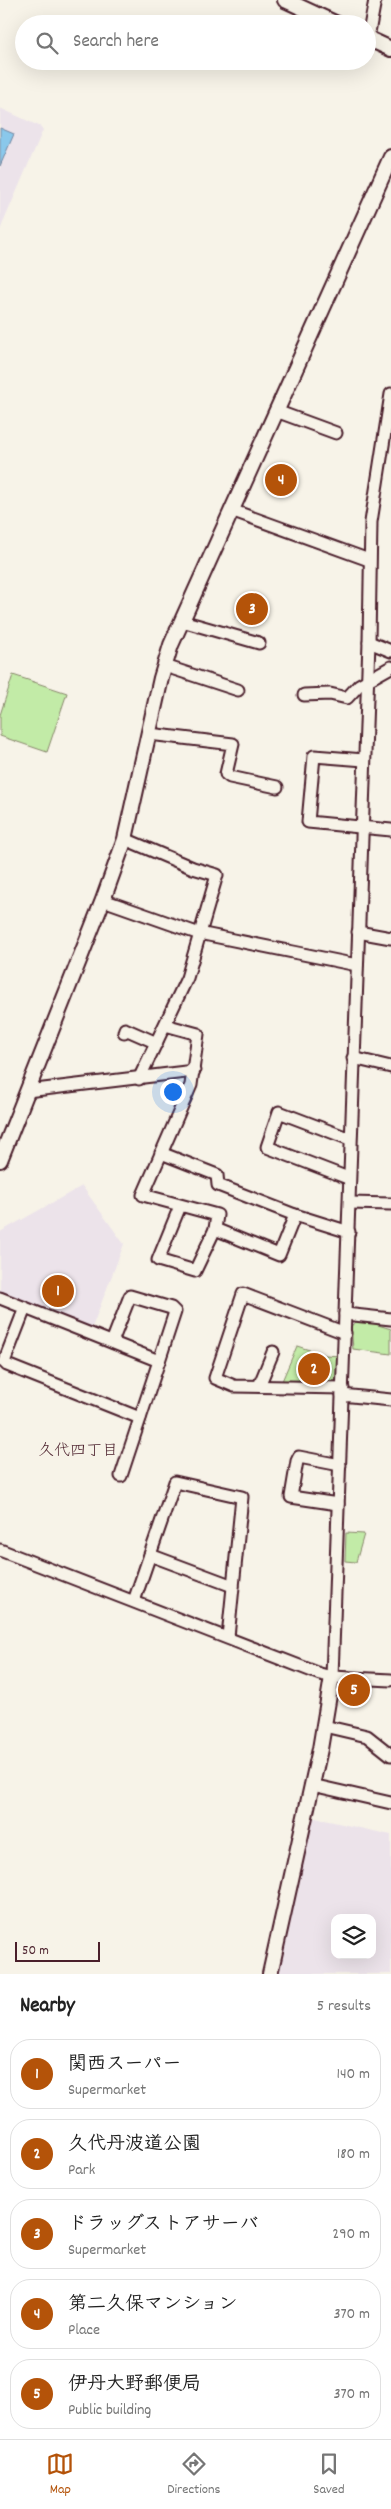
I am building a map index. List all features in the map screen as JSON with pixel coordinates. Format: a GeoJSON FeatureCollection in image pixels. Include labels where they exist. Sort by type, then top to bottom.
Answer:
{"type":"FeatureCollection","features":[{"type":"Feature","properties":{"kind":"street"},"geometry":{"type":"LineString","coordinates":[[285,0],[318,15]]}},
{"type":"Feature","properties":{"kind":"street"},"geometry":{"type":"LineString","coordinates":[[372,15],[375,0]]}},
{"type":"Feature","properties":{"kind":"street"},"geometry":{"type":"LineString","coordinates":[[376,42],[391,49]]}},
{"type":"Feature","properties":{"kind":"street"},"geometry":{"type":"LineString","coordinates":[[2,1151],[103,900],[125,839],[165,666],[182,621],[391,157]]}},
{"type":"Feature","properties":{"kind":"street"},"geometry":{"type":"LineString","coordinates":[[270,1974],[312,1785],[332,1676],[350,1203],[348,1178],[368,680],[369,560],[371,522],[388,442],[391,394]]}},
{"type":"Feature","properties":{"kind":"street"},"geometry":{"type":"LineString","coordinates":[[276,411],[336,433]]}},
{"type":"Feature","properties":{"kind":"street"},"geometry":{"type":"LineString","coordinates":[[231,510],[369,560]]}},
{"type":"Feature","properties":{"kind":"street"},"geometry":{"type":"LineString","coordinates":[[182,621],[259,643]]}},
{"type":"Feature","properties":{"kind":"street"},"geometry":{"type":"LineString","coordinates":[[369,642],[391,651]]}},
{"type":"Feature","properties":{"kind":"street"},"geometry":{"type":"LineString","coordinates":[[165,666],[238,690]]}},
{"type":"Feature","properties":{"kind":"street"},"geometry":{"type":"LineString","coordinates":[[304,695],[330,694],[347,698],[359,685],[391,667]]}},
{"type":"Feature","properties":{"kind":"street"},"geometry":{"type":"LineString","coordinates":[[149,734],[233,744],[226,774],[230,777],[278,787]]}},
{"type":"Feature","properties":{"kind":"street"},"geometry":{"type":"LineString","coordinates":[[364,760],[314,756],[308,822],[391,830]]}},
{"type":"Feature","properties":{"kind":"street"},"geometry":{"type":"LineString","coordinates":[[125,839],[193,868],[217,874],[187,978],[138,1079]]}},
{"type":"Feature","properties":{"kind":"street"},"geometry":{"type":"LineString","coordinates":[[103,900],[199,933],[357,965]]}},
{"type":"Feature","properties":{"kind":"street"},"geometry":{"type":"LineString","coordinates":[[358,932],[391,938]]}},
{"type":"Feature","properties":{"kind":"street"},"geometry":{"type":"LineString","coordinates":[[165,1025],[198,1034],[194,1071],[191,1085],[143,1195],[217,1215],[215,1230],[194,1271],[158,1260],[180,1206]]}},
{"type":"Feature","properties":{"kind":"street"},"geometry":{"type":"LineString","coordinates":[[125,1030],[156,1043]]}},
{"type":"Feature","properties":{"kind":"street"},"geometry":{"type":"LineString","coordinates":[[354,1058],[391,1067]]}},
{"type":"Feature","properties":{"kind":"street"},"geometry":{"type":"LineString","coordinates":[[27,1091],[194,1071]]}},
{"type":"Feature","properties":{"kind":"street"},"geometry":{"type":"LineString","coordinates":[[348,1178],[267,1147],[279,1112],[350,1139]]}},
{"type":"Feature","properties":{"kind":"street"},"geometry":{"type":"LineString","coordinates":[[161,1153],[218,1175],[218,1186],[295,1215],[349,1232]]}},
{"type":"Feature","properties":{"kind":"street"},"geometry":{"type":"LineString","coordinates":[[350,1203],[391,1204]]}},
{"type":"Feature","properties":{"kind":"street"},"geometry":{"type":"LineString","coordinates":[[215,1230],[279,1255],[295,1215]]}},
{"type":"Feature","properties":{"kind":"street"},"geometry":{"type":"LineString","coordinates":[[344,1333],[242,1294],[215,1378],[234,1386],[342,1391],[391,1400]]}},
{"type":"Feature","properties":{"kind":"street"},"geometry":{"type":"LineString","coordinates":[[112,1342],[130,1296],[171,1308],[175,1312],[121,1476]]}},
{"type":"Feature","properties":{"kind":"street"},"geometry":{"type":"LineString","coordinates":[[0,1298],[159,1361]]}},
{"type":"Feature","properties":{"kind":"street"},"geometry":{"type":"LineString","coordinates":[[25,1308],[4,1362],[7,1366],[140,1418]]}},
{"type":"Feature","properties":{"kind":"street"},"geometry":{"type":"LineString","coordinates":[[345,1314],[391,1319]]}},
{"type":"Feature","properties":{"kind":"street"},"geometry":{"type":"LineString","coordinates":[[260,1386],[273,1352]]}},
{"type":"Feature","properties":{"kind":"street"},"geometry":{"type":"LineString","coordinates":[[338,1504],[292,1497],[296,1461],[299,1457],[340,1464]]}},
{"type":"Feature","properties":{"kind":"street"},"geometry":{"type":"LineString","coordinates":[[134,1601],[175,1482],[242,1498],[228,1637]]}},
{"type":"Feature","properties":{"kind":"street"},"geometry":{"type":"LineString","coordinates":[[0,1550],[255,1649],[332,1676],[391,1680]]}},
{"type":"Feature","properties":{"kind":"street"},"geometry":{"type":"LineString","coordinates":[[150,1556],[233,1586]]}},
{"type":"Feature","properties":{"kind":"street"},"geometry":{"type":"LineString","coordinates":[[324,1726],[367,1736],[391,1755]]}},
{"type":"Feature","properties":{"kind":"street"},"geometry":{"type":"LineString","coordinates":[[312,1785],[391,1803]]}},
{"type":"Feature","properties":{"kind":"shaded area"},"geometry":{"type":"Polygon","coordinates":[[[0,108],[41,127],[43,130],[0,230],[0,108]]]}},
{"type":"Feature","properties":{"kind":"shaded area"},"geometry":{"type":"Polygon","coordinates":[[[82,1186],[124,1244],[91,1330],[0,1294],[0,1232],[82,1186]]]}},
{"type":"Feature","properties":{"kind":"shaded area"},"geometry":{"type":"Polygon","coordinates":[[[311,1817],[391,1835],[391,1974],[276,1974],[311,1817]]]}},
{"type":"Feature","properties":{"kind":"green space"},"geometry":{"type":"Polygon","coordinates":[[[13,675],[67,693],[47,752],[0,736],[0,715],[13,675]]]}},
{"type":"Feature","properties":{"kind":"green space"},"geometry":{"type":"Polygon","coordinates":[[[359,1319],[391,1329],[391,1354],[353,1349],[351,1326],[359,1319]]]}},
{"type":"Feature","properties":{"kind":"green space"},"geometry":{"type":"Polygon","coordinates":[[[297,1346],[325,1355],[341,1356],[340,1383],[282,1381],[297,1346]]]}},
{"type":"Feature","properties":{"kind":"green space"},"geometry":{"type":"Polygon","coordinates":[[[346,1533],[364,1534],[356,1562],[345,1561],[346,1533]]]}},
{"type":"Feature","properties":{"kind":"water"},"geometry":{"type":"Polygon","coordinates":[[[0,128],[14,134],[0,166],[0,128]]]}},
{"type":"Feature","properties":{"kind":"place","name":"第二久保マンション"},"geometry":{"type":"Point","coordinates":[281,480]}},
{"type":"Feature","properties":{"kind":"place","name":"ドラッグストアサーバ"},"geometry":{"type":"Point","coordinates":[252,609]}},
{"type":"Feature","properties":{"kind":"place","name":"関西スーパー"},"geometry":{"type":"Point","coordinates":[58,1291]}},
{"type":"Feature","properties":{"kind":"place","name":"久代丹波道公園"},"geometry":{"type":"Point","coordinates":[314,1369]}},
{"type":"Feature","properties":{"kind":"place","name":"伊丹大野郵便局"},"geometry":{"type":"Point","coordinates":[354,1690]}},
{"type":"Feature","properties":{"kind":"district","name":"久代四丁目"},"geometry":{"type":"Point","coordinates":[78,1449]}}]}
